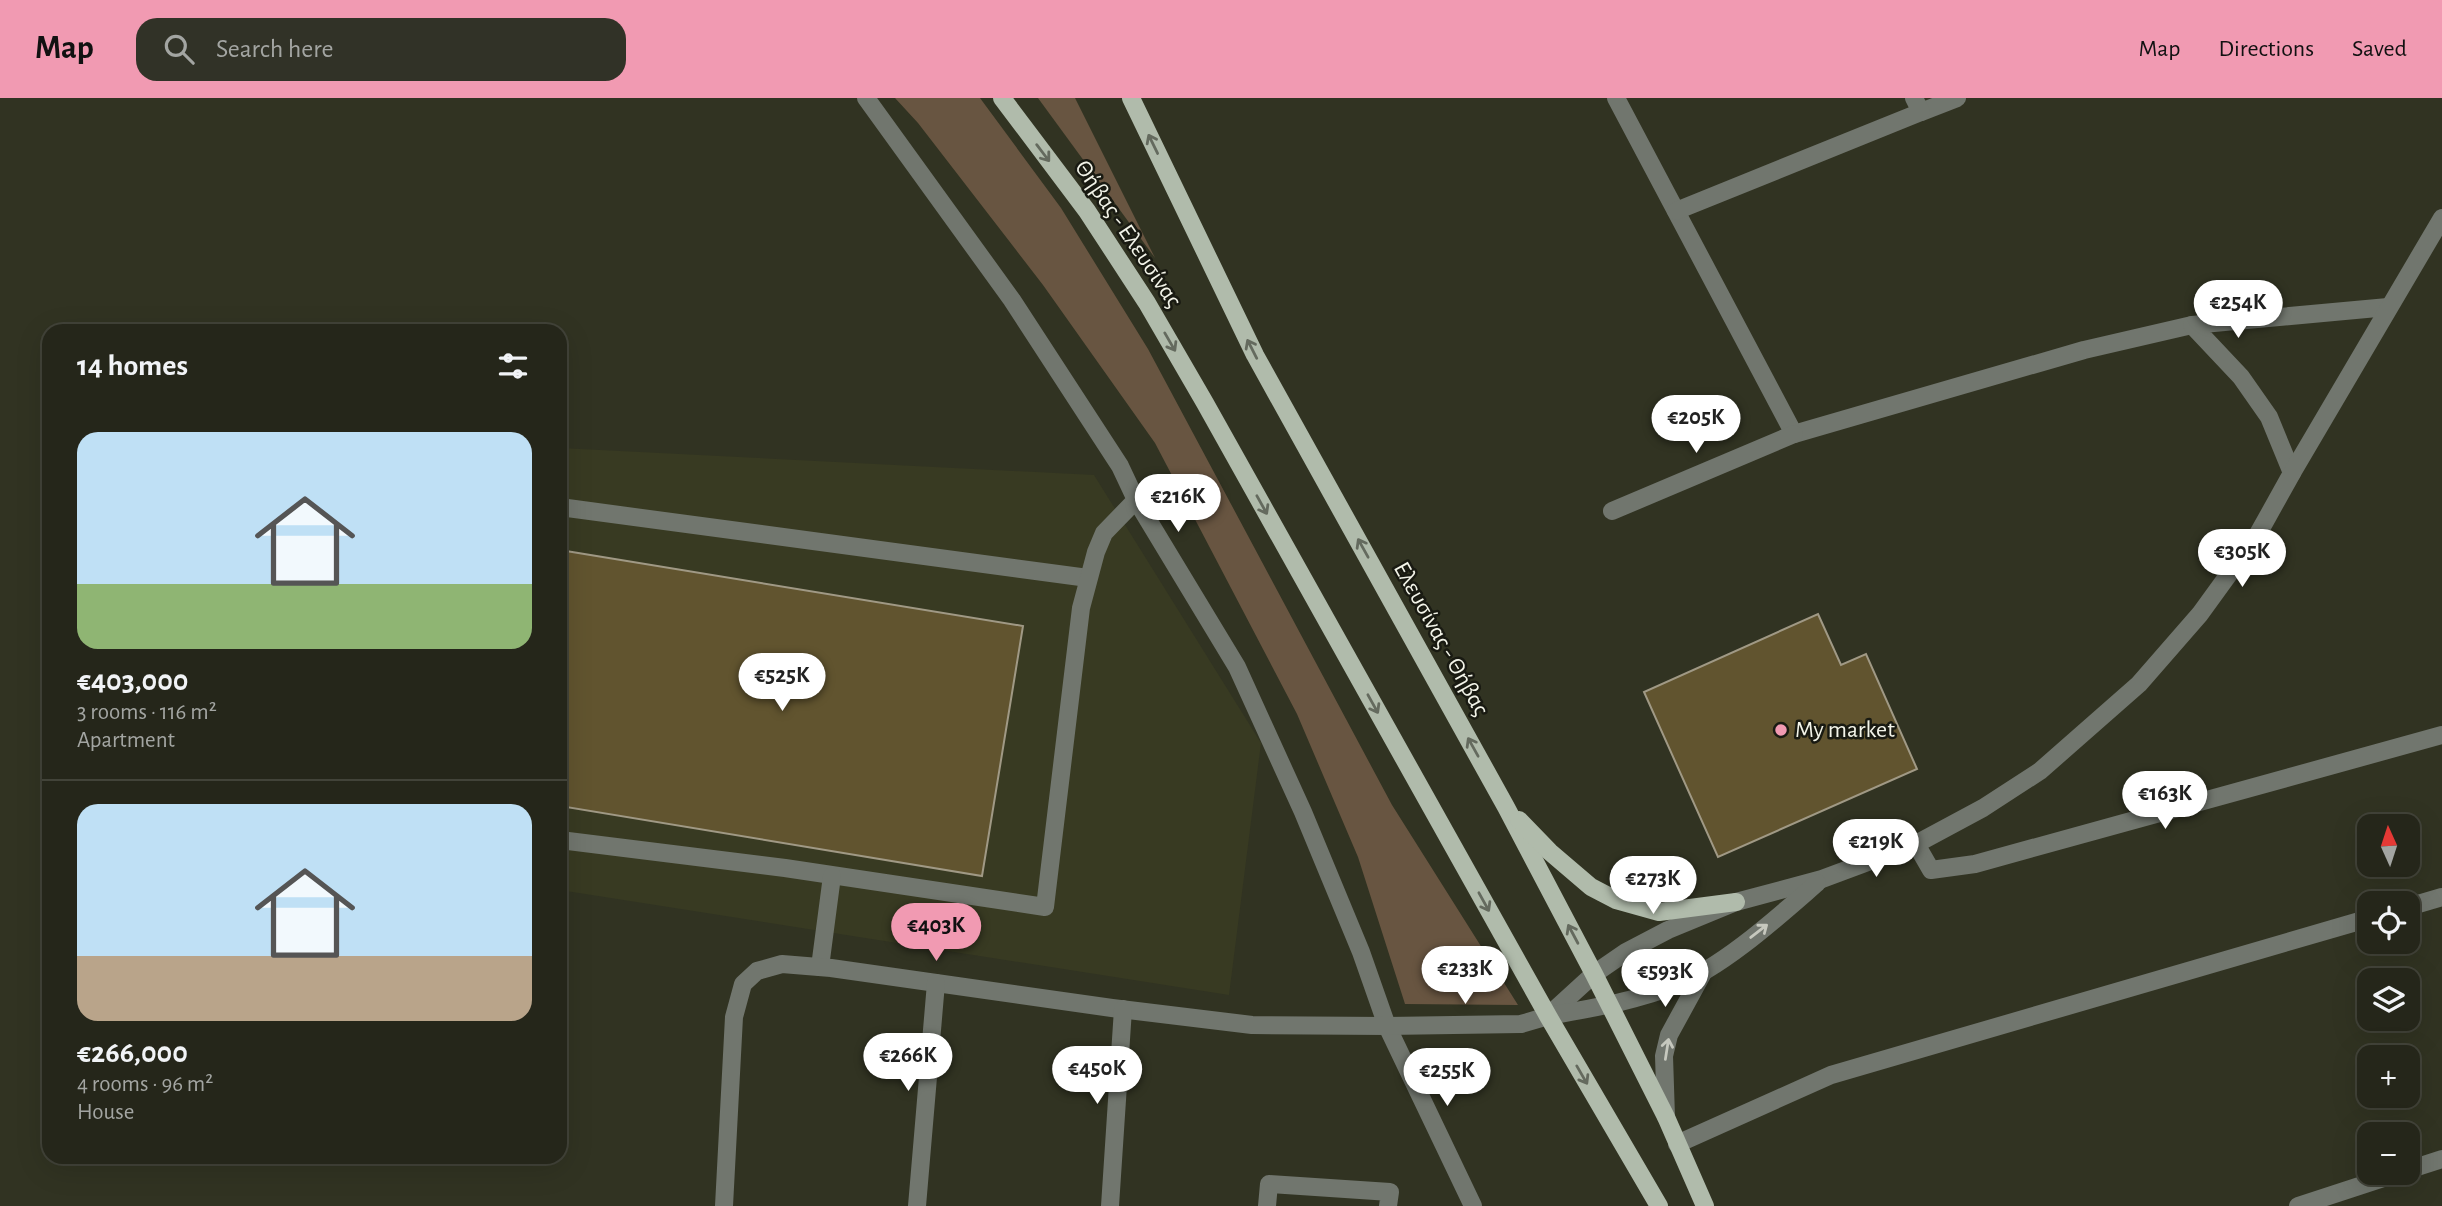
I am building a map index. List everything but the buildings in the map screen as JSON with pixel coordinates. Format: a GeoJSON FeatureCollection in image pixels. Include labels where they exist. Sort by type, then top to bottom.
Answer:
{"type":"FeatureCollection","features":[{"type":"Feature","properties":{"kind":"main road","name":"Θήβας - Ελευσίνας"},"geometry":{"type":"LineString","coordinates":[[1002,98],[1087,211],[1147,303],[1548,1016]]}},
{"type":"Feature","properties":{"kind":"main road","name":"Ελευσίνας - Θήβας"},"geometry":{"type":"LineString","coordinates":[[1131,98],[1255,355],[1506,807],[1594,974],[1666,1116],[1705,1206]]}},
{"type":"Feature","properties":{"kind":"main road"},"geometry":{"type":"LineString","coordinates":[[1506,807],[1550,852],[1591,887],[1616,900],[1659,912],[1736,902]]}},
{"type":"Feature","properties":{"kind":"main road"},"geometry":{"type":"LineString","coordinates":[[1548,1016],[1659,1206]]}},
{"type":"Feature","properties":{"kind":"street"},"geometry":{"type":"LineString","coordinates":[[866,98],[1012,300],[1120,466],[1136,500],[1237,667],[1303,812],[1361,952],[1387,1026],[1473,1206]]}},
{"type":"Feature","properties":{"kind":"street"},"geometry":{"type":"LineString","coordinates":[[1616,98],[1794,434]]}},
{"type":"Feature","properties":{"kind":"street"},"geometry":{"type":"LineString","coordinates":[[1676,211],[1917,105],[1957,98]]}},
{"type":"Feature","properties":{"kind":"street"},"geometry":{"type":"LineString","coordinates":[[1548,1016],[1594,974],[1626,952],[1668,930],[1736,902],[1822,879],[1916,844],[1983,808],[2040,771],[2138,684],[2208,604],[2258,534],[2291,472],[2442,218]]}},
{"type":"Feature","properties":{"kind":"street"},"geometry":{"type":"LineString","coordinates":[[1612,511],[1794,434],[2084,350],[2192,326],[2388,307]]}},
{"type":"Feature","properties":{"kind":"street"},"geometry":{"type":"LineString","coordinates":[[2192,326],[2241,377],[2269,416],[2291,472]]}},
{"type":"Feature","properties":{"kind":"street"},"geometry":{"type":"LineString","coordinates":[[567,841],[1045,906],[1081,608],[1088,578],[1104,533],[1136,500]]}},
{"type":"Feature","properties":{"kind":"street"},"geometry":{"type":"LineString","coordinates":[[567,508],[1088,578]]}},
{"type":"Feature","properties":{"kind":"street"},"geometry":{"type":"LineString","coordinates":[[1916,844],[1931,870],[1975,864],[2442,735]]}},
{"type":"Feature","properties":{"kind":"street"},"geometry":{"type":"LineString","coordinates":[[820,967],[832,876]]}},
{"type":"Feature","properties":{"kind":"street"},"geometry":{"type":"LineString","coordinates":[[724,1206],[734,1017],[743,984],[757,971],[782,964],[820,967],[1252,1025],[1521,1024],[1678,985],[1704,971],[1750,938],[1822,879]]}},
{"type":"Feature","properties":{"kind":"street"},"geometry":{"type":"LineString","coordinates":[[2420,903],[2442,897]]}},
{"type":"Feature","properties":{"kind":"street"},"geometry":{"type":"LineString","coordinates":[[1677,1143],[1831,1075],[2357,922]]}},
{"type":"Feature","properties":{"kind":"street"},"geometry":{"type":"LineString","coordinates":[[1666,1116],[1664,1056],[1669,1035],[1704,971]]}},
{"type":"Feature","properties":{"kind":"street"},"geometry":{"type":"LineString","coordinates":[[918,1206],[936,982]]}},
{"type":"Feature","properties":{"kind":"street"},"geometry":{"type":"LineString","coordinates":[[1110,1206],[1123,1009]]}},
{"type":"Feature","properties":{"kind":"street"},"geometry":{"type":"LineString","coordinates":[[2420,1166],[2442,1159]]}},
{"type":"Feature","properties":{"kind":"street"},"geometry":{"type":"LineString","coordinates":[[1267,1206],[1269,1184],[1390,1192],[1388,1206]]}},
{"type":"Feature","properties":{"kind":"street"},"geometry":{"type":"LineString","coordinates":[[2298,1206],[2362,1185]]}},
{"type":"Feature","properties":{"kind":"shaded area"},"geometry":{"type":"Polygon","coordinates":[[[895,98],[980,98],[1061,208],[1148,349],[1392,805],[1518,1005],[1405,1004],[1358,857],[1297,714],[1155,443],[1043,285],[918,123],[895,98]]]}},
{"type":"Feature","properties":{"kind":"shaded area"},"geometry":{"type":"Polygon","coordinates":[[[1038,98],[1075,98],[1155,258],[1038,98]]]}},
{"type":"Feature","properties":{"kind":"shaded area"},"geometry":{"type":"Polygon","coordinates":[[[567,448],[1094,475],[1261,743],[1229,995],[567,891],[567,448]]]}},
{"type":"Feature","properties":{"kind":"place","name":"My market"},"geometry":{"type":"Point","coordinates":[1781,730]}}]}
